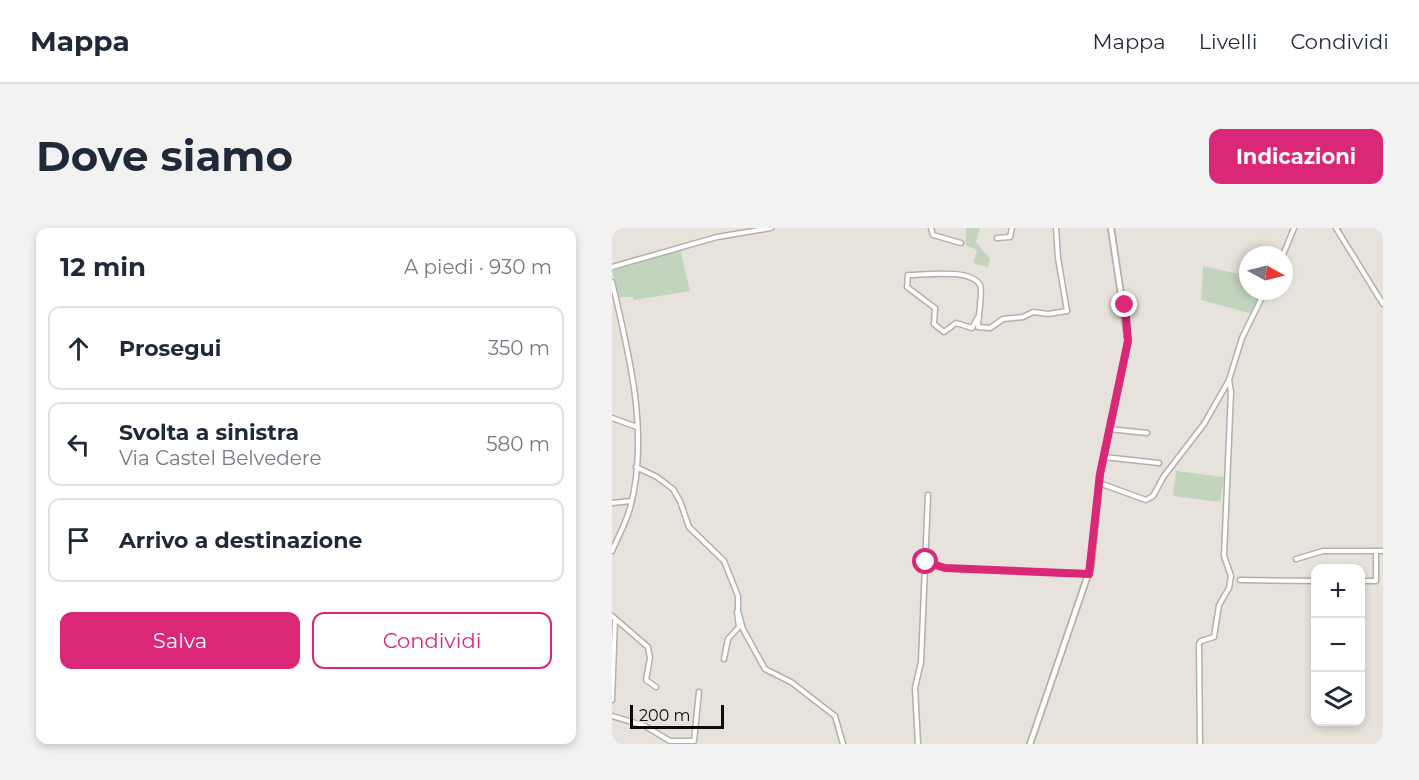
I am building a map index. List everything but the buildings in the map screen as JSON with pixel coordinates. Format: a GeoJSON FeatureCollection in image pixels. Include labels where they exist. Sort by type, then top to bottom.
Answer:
{"type":"FeatureCollection","features":[{"type":"Feature","properties":{"kind":"street"},"geometry":{"type":"LineString","coordinates":[[612,267],[717,237],[771,228]]}},
{"type":"Feature","properties":{"kind":"street"},"geometry":{"type":"LineString","coordinates":[[931,228],[933,236],[962,243]]}},
{"type":"Feature","properties":{"kind":"street"},"geometry":{"type":"LineString","coordinates":[[997,237],[1010,237],[1012,228]]}},
{"type":"Feature","properties":{"kind":"street"},"geometry":{"type":"LineString","coordinates":[[978,317],[972,328],[956,323],[944,332],[934,324],[934,308],[907,287],[908,275],[954,273],[977,282],[981,288],[978,327],[990,328],[1003,320],[1023,317],[1033,312],[1044,314],[1067,311],[1058,258],[1056,228]]}},
{"type":"Feature","properties":{"kind":"street"},"geometry":{"type":"LineString","coordinates":[[1030,744],[1089,574],[1099,483],[1128,341],[1111,228]]}},
{"type":"Feature","properties":{"kind":"street"},"geometry":{"type":"LineString","coordinates":[[1287,246],[1294,228]]}},
{"type":"Feature","properties":{"kind":"street"},"geometry":{"type":"LineString","coordinates":[[1336,228],[1383,303]]}},
{"type":"Feature","properties":{"kind":"street"},"geometry":{"type":"LineString","coordinates":[[612,282],[631,377],[637,428],[636,467],[631,501],[612,550]]}},
{"type":"Feature","properties":{"kind":"street"},"geometry":{"type":"LineString","coordinates":[[1099,483],[1150,500],[1170,468],[1199,432],[1229,380],[1242,338],[1261,300]]}},
{"type":"Feature","properties":{"kind":"street"},"geometry":{"type":"LineString","coordinates":[[1200,744],[1199,644],[1201,641],[1214,637],[1220,605],[1230,583],[1230,570],[1224,556],[1229,455],[1229,380]]}},
{"type":"Feature","properties":{"kind":"street"},"geometry":{"type":"LineString","coordinates":[[612,417],[637,428]]}},
{"type":"Feature","properties":{"kind":"street"},"geometry":{"type":"LineString","coordinates":[[1109,429],[1148,433]]}},
{"type":"Feature","properties":{"kind":"street"},"geometry":{"type":"LineString","coordinates":[[1104,457],[1159,463]]}},
{"type":"Feature","properties":{"kind":"street"},"geometry":{"type":"LineString","coordinates":[[636,467],[657,477],[673,489],[680,501],[688,527],[723,559],[738,596],[738,611],[744,632],[753,644],[765,669],[791,682],[836,716],[843,744]]}},
{"type":"Feature","properties":{"kind":"street"},"geometry":{"type":"LineString","coordinates":[[918,744],[915,688],[921,662],[928,495]]}},
{"type":"Feature","properties":{"kind":"street"},"geometry":{"type":"LineString","coordinates":[[612,503],[631,501]]}},
{"type":"Feature","properties":{"kind":"street"},"geometry":{"type":"LineString","coordinates":[[1296,559],[1323,551],[1383,551]]}},
{"type":"Feature","properties":{"kind":"street"},"geometry":{"type":"LineString","coordinates":[[1365,581],[1376,581],[1376,551]]}},
{"type":"Feature","properties":{"kind":"street"},"geometry":{"type":"LineString","coordinates":[[926,562],[945,568],[1089,574]]}},
{"type":"Feature","properties":{"kind":"street"},"geometry":{"type":"LineString","coordinates":[[1240,580],[1311,581]]}},
{"type":"Feature","properties":{"kind":"street"},"geometry":{"type":"LineString","coordinates":[[724,659],[728,639],[739,627],[736,615],[738,611]]}},
{"type":"Feature","properties":{"kind":"street"},"geometry":{"type":"LineString","coordinates":[[614,617],[648,647],[650,658],[646,680],[656,687]]}},
{"type":"Feature","properties":{"kind":"street"},"geometry":{"type":"LineString","coordinates":[[612,700],[614,617]]}},
{"type":"Feature","properties":{"kind":"street"},"geometry":{"type":"LineString","coordinates":[[612,716],[645,726],[673,742],[694,741],[699,692]]}},
{"type":"Feature","properties":{"kind":"green space"},"geometry":{"type":"Polygon","coordinates":[[[966,228],[980,228],[976,242],[990,259],[988,267],[973,263],[977,250],[966,245],[966,228]]]}},
{"type":"Feature","properties":{"kind":"green space"},"geometry":{"type":"Polygon","coordinates":[[[680,249],[690,291],[634,300],[633,297],[618,297],[612,270],[680,249]]]}},
{"type":"Feature","properties":{"kind":"green space"},"geometry":{"type":"Polygon","coordinates":[[[1203,266],[1239,274],[1239,300],[1260,300],[1253,314],[1201,300],[1203,266]]]}},
{"type":"Feature","properties":{"kind":"green space"},"geometry":{"type":"Polygon","coordinates":[[[1176,471],[1224,477],[1220,502],[1173,496],[1176,471]]]}},
{"type":"Feature","properties":{"kind":"route"},"geometry":{"type":"LineString","coordinates":[[926,562],[945,568],[1089,574],[1093,556],[1100,474],[1128,341],[1125,305]]}}]}
